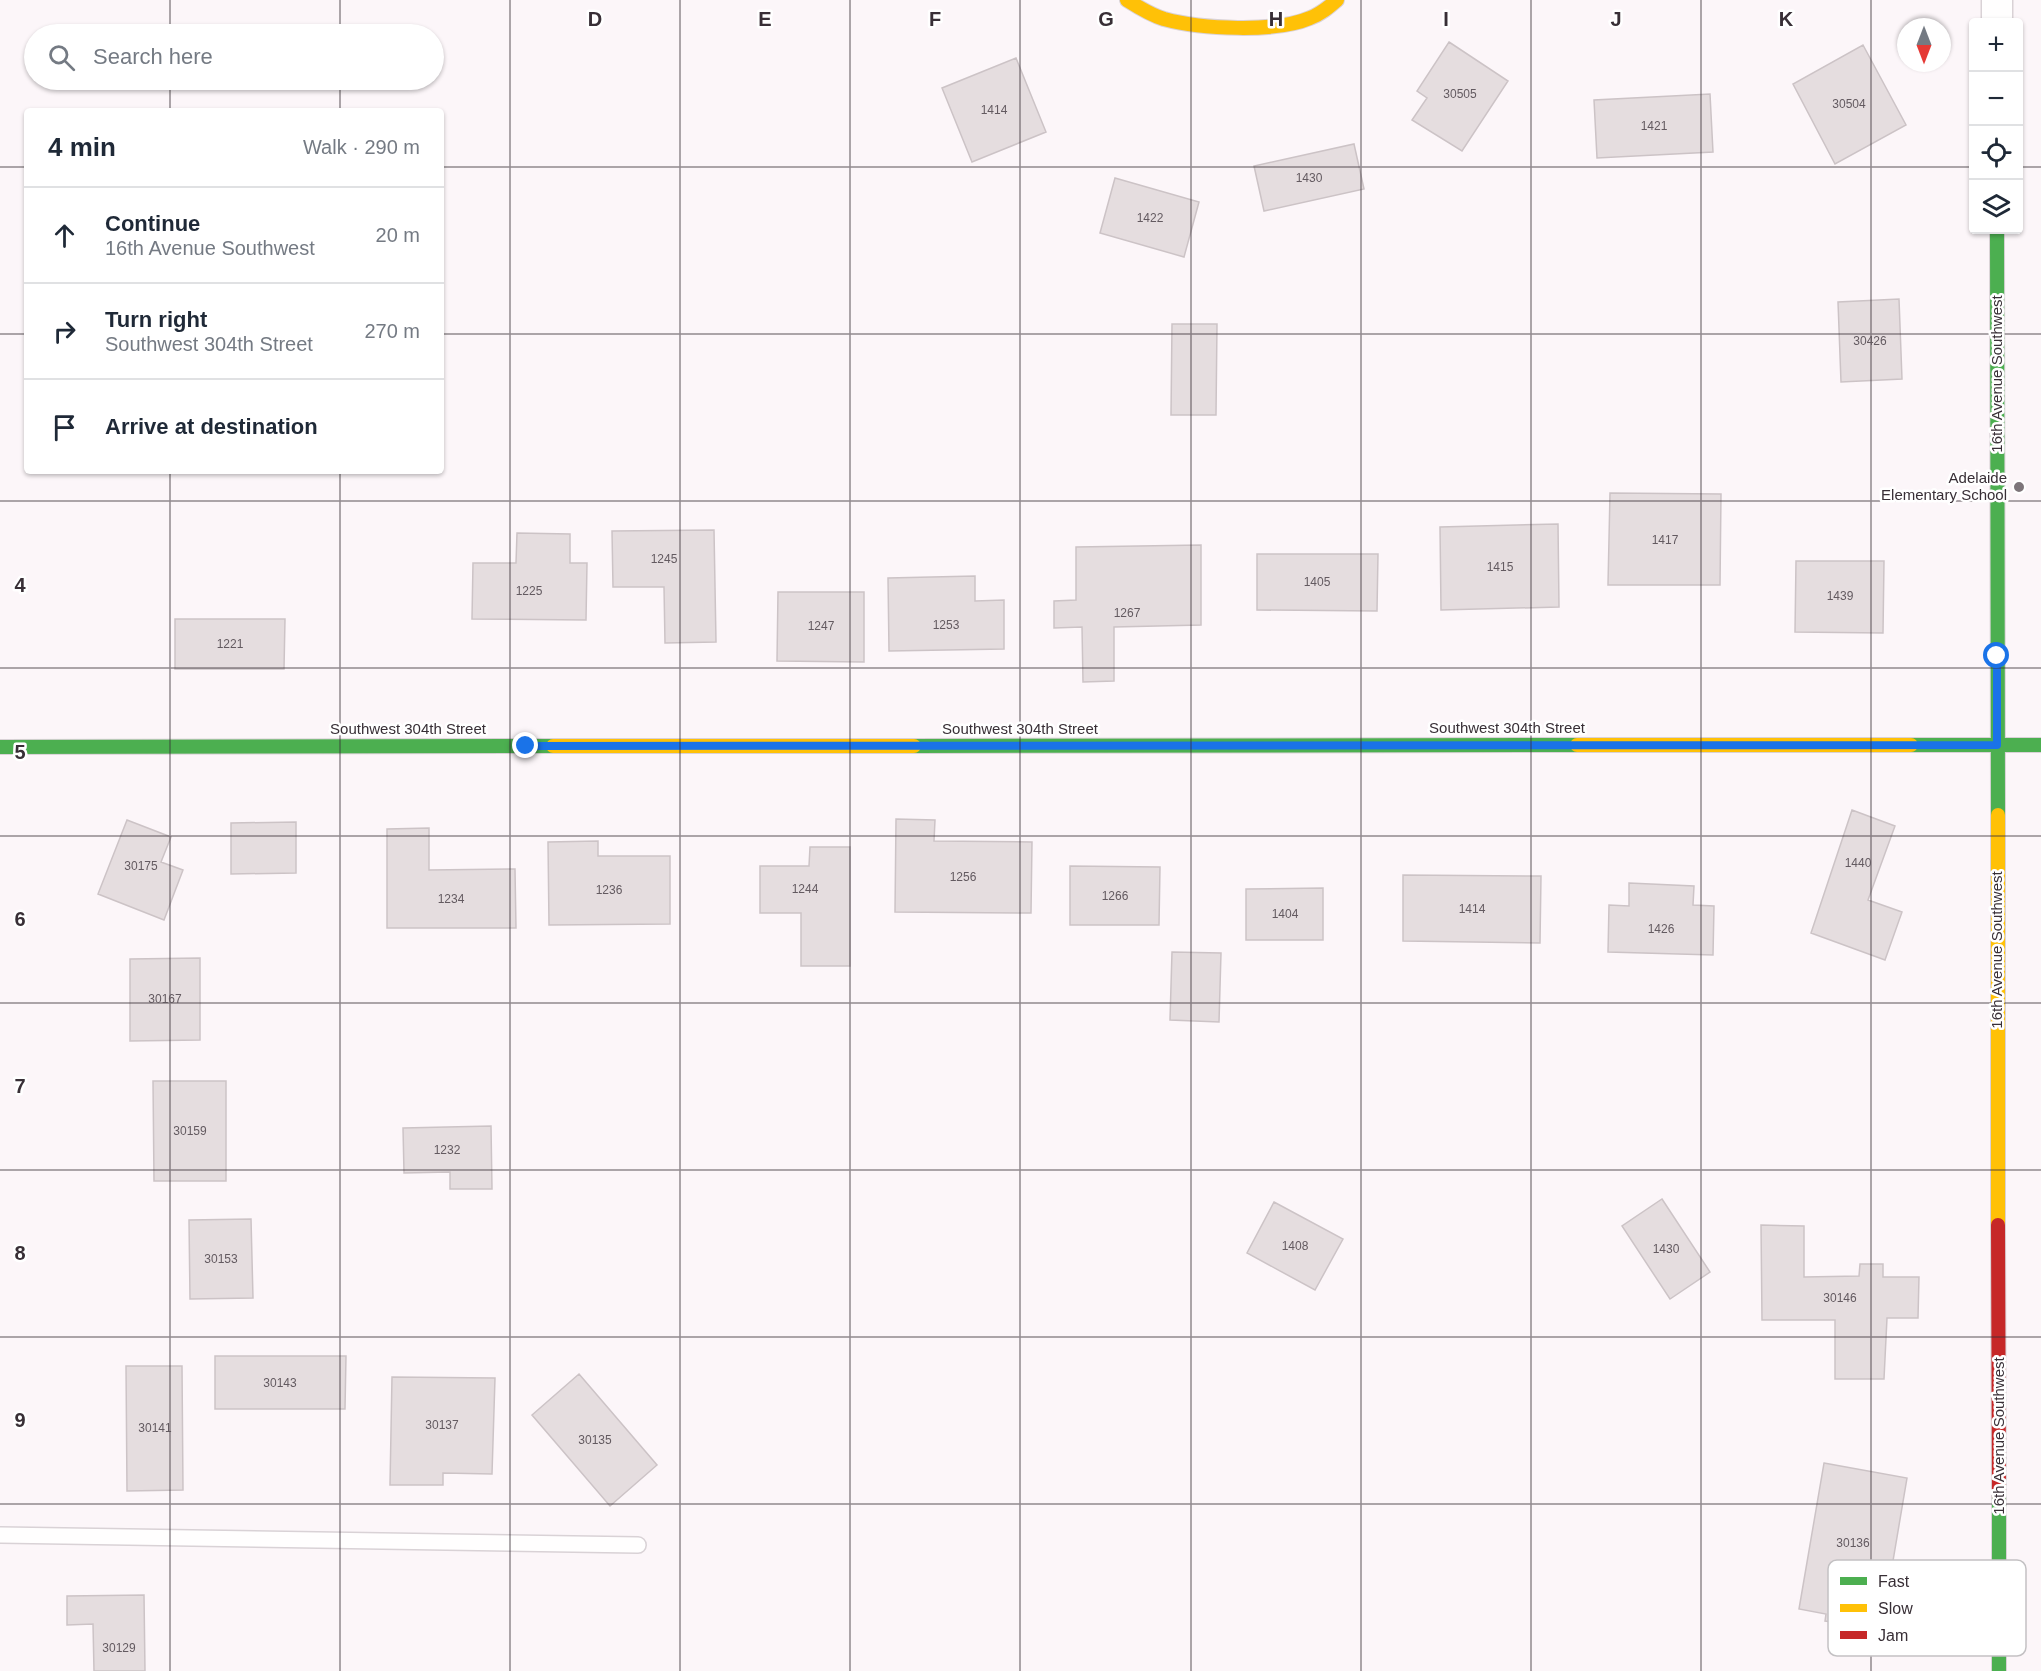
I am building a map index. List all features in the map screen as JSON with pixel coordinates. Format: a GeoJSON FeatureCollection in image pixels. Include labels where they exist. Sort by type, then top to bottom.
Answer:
{"type":"FeatureCollection","features":[{"type":"Feature","properties":{"kind":"street"},"geometry":{"type":"LineString","coordinates":[[1127,0],[1142,10],[1164,19],[1195,24],[1255,28],[1303,22],[1323,13],[1337,0]]}},
{"type":"Feature","properties":{"kind":"street"},"geometry":{"type":"LineString","coordinates":[[1997,0],[1997,18]]}},
{"type":"Feature","properties":{"kind":"street","name":"16th Avenue Southwest"},"geometry":{"type":"LineString","coordinates":[[1997,234],[2000,1560]]}},
{"type":"Feature","properties":{"kind":"street","name":"Southwest 304th Street"},"geometry":{"type":"LineString","coordinates":[[0,747],[2041,745]]}},
{"type":"Feature","properties":{"kind":"street","name":"16th Avenue Southwest"},"geometry":{"type":"LineString","coordinates":[[2000,1656],[2000,1671]]}},
{"type":"Feature","properties":{"kind":"lane"},"geometry":{"type":"LineString","coordinates":[[0,1535],[638,1545]]}},
{"type":"Feature","properties":{"kind":"building"},"geometry":{"type":"Polygon","coordinates":[[[1449,42],[1508,81],[1462,151],[1412,120],[1427,98],[1417,91],[1449,42]]]}},
{"type":"Feature","properties":{"kind":"building"},"geometry":{"type":"Polygon","coordinates":[[[1863,45],[1906,125],[1835,164],[1793,84],[1863,45]]]}},
{"type":"Feature","properties":{"kind":"building"},"geometry":{"type":"Polygon","coordinates":[[[1016,58],[1046,132],[972,162],[942,88],[1016,58]]]}},
{"type":"Feature","properties":{"kind":"building"},"geometry":{"type":"Polygon","coordinates":[[[1710,94],[1713,152],[1597,158],[1594,100],[1710,94]]]}},
{"type":"Feature","properties":{"kind":"building"},"geometry":{"type":"Polygon","coordinates":[[[1354,144],[1364,189],[1264,211],[1254,166],[1354,144]]]}},
{"type":"Feature","properties":{"kind":"building"},"geometry":{"type":"Polygon","coordinates":[[[1115,178],[1199,202],[1184,257],[1100,233],[1115,178]]]}},
{"type":"Feature","properties":{"kind":"building"},"geometry":{"type":"Polygon","coordinates":[[[1899,299],[1902,379],[1841,382],[1838,302],[1899,299]]]}},
{"type":"Feature","properties":{"kind":"building"},"geometry":{"type":"Polygon","coordinates":[[[1172,324],[1217,324],[1216,415],[1171,415],[1172,324]]]}},
{"type":"Feature","properties":{"kind":"building"},"geometry":{"type":"Polygon","coordinates":[[[1610,493],[1721,494],[1720,585],[1608,585],[1610,493]]]}},
{"type":"Feature","properties":{"kind":"building"},"geometry":{"type":"Polygon","coordinates":[[[1558,524],[1559,607],[1441,610],[1440,527],[1558,524]]]}},
{"type":"Feature","properties":{"kind":"building"},"geometry":{"type":"Polygon","coordinates":[[[714,530],[716,642],[665,643],[664,587],[613,587],[612,531],[714,530]]]}},
{"type":"Feature","properties":{"kind":"building"},"geometry":{"type":"Polygon","coordinates":[[[517,533],[570,534],[570,563],[587,563],[586,620],[472,619],[473,563],[516,563],[517,533]]]}},
{"type":"Feature","properties":{"kind":"building"},"geometry":{"type":"Polygon","coordinates":[[[1201,545],[1201,625],[1114,627],[1114,681],[1083,682],[1082,627],[1054,628],[1054,601],[1076,600],[1076,547],[1201,545]]]}},
{"type":"Feature","properties":{"kind":"building"},"geometry":{"type":"Polygon","coordinates":[[[1257,554],[1378,554],[1377,611],[1257,610],[1257,554]]]}},
{"type":"Feature","properties":{"kind":"building"},"geometry":{"type":"Polygon","coordinates":[[[1796,561],[1884,561],[1883,633],[1795,632],[1796,561]]]}},
{"type":"Feature","properties":{"kind":"building"},"geometry":{"type":"Polygon","coordinates":[[[975,576],[975,601],[1004,600],[1004,649],[889,651],[888,578],[975,576]]]}},
{"type":"Feature","properties":{"kind":"building"},"geometry":{"type":"Polygon","coordinates":[[[778,592],[864,592],[864,662],[777,661],[778,592]]]}},
{"type":"Feature","properties":{"kind":"building"},"geometry":{"type":"Polygon","coordinates":[[[175,619],[285,619],[284,669],[175,669],[175,619]]]}},
{"type":"Feature","properties":{"kind":"building"},"geometry":{"type":"Polygon","coordinates":[[[1852,810],[1895,826],[1868,900],[1902,912],[1885,960],[1811,933],[1852,810]]]}},
{"type":"Feature","properties":{"kind":"building"},"geometry":{"type":"Polygon","coordinates":[[[896,819],[935,820],[934,841],[1032,842],[1031,913],[895,912],[896,819]]]}},
{"type":"Feature","properties":{"kind":"building"},"geometry":{"type":"Polygon","coordinates":[[[127,820],[171,837],[161,862],[183,870],[164,920],[98,894],[127,820]]]}},
{"type":"Feature","properties":{"kind":"building"},"geometry":{"type":"Polygon","coordinates":[[[296,822],[296,873],[231,874],[231,823],[296,822]]]}},
{"type":"Feature","properties":{"kind":"building"},"geometry":{"type":"Polygon","coordinates":[[[429,828],[429,870],[515,869],[516,928],[387,928],[387,829],[429,828]]]}},
{"type":"Feature","properties":{"kind":"building"},"geometry":{"type":"Polygon","coordinates":[[[598,841],[598,856],[670,856],[670,924],[549,925],[548,842],[598,841]]]}},
{"type":"Feature","properties":{"kind":"building"},"geometry":{"type":"Polygon","coordinates":[[[810,847],[850,847],[850,966],[801,966],[801,913],[760,913],[760,866],[809,866],[810,847]]]}},
{"type":"Feature","properties":{"kind":"building"},"geometry":{"type":"Polygon","coordinates":[[[1070,866],[1160,867],[1159,925],[1070,925],[1070,866]]]}},
{"type":"Feature","properties":{"kind":"building"},"geometry":{"type":"Polygon","coordinates":[[[1403,875],[1541,876],[1540,943],[1403,941],[1403,875]]]}},
{"type":"Feature","properties":{"kind":"building"},"geometry":{"type":"Polygon","coordinates":[[[1629,883],[1694,886],[1693,905],[1714,906],[1713,955],[1608,952],[1609,905],[1629,906],[1629,883]]]}},
{"type":"Feature","properties":{"kind":"building"},"geometry":{"type":"Polygon","coordinates":[[[1323,888],[1323,940],[1246,940],[1246,889],[1323,888]]]}},
{"type":"Feature","properties":{"kind":"building"},"geometry":{"type":"Polygon","coordinates":[[[1172,952],[1221,953],[1219,1022],[1170,1020],[1172,952]]]}},
{"type":"Feature","properties":{"kind":"building"},"geometry":{"type":"Polygon","coordinates":[[[200,958],[200,1040],[130,1041],[130,959],[200,958]]]}},
{"type":"Feature","properties":{"kind":"building"},"geometry":{"type":"Polygon","coordinates":[[[153,1081],[226,1081],[226,1181],[154,1181],[153,1081]]]}},
{"type":"Feature","properties":{"kind":"building"},"geometry":{"type":"Polygon","coordinates":[[[491,1126],[492,1189],[450,1189],[450,1172],[404,1173],[403,1128],[491,1126]]]}},
{"type":"Feature","properties":{"kind":"building"},"geometry":{"type":"Polygon","coordinates":[[[1662,1199],[1710,1272],[1670,1299],[1622,1226],[1662,1199]]]}},
{"type":"Feature","properties":{"kind":"building"},"geometry":{"type":"Polygon","coordinates":[[[1274,1202],[1343,1239],[1315,1290],[1247,1253],[1274,1202]]]}},
{"type":"Feature","properties":{"kind":"building"},"geometry":{"type":"Polygon","coordinates":[[[251,1219],[253,1298],[190,1299],[189,1220],[251,1219]]]}},
{"type":"Feature","properties":{"kind":"building"},"geometry":{"type":"Polygon","coordinates":[[[1761,1225],[1804,1226],[1804,1277],[1859,1276],[1860,1264],[1883,1264],[1883,1277],[1919,1277],[1918,1318],[1887,1318],[1884,1379],[1835,1379],[1835,1320],[1762,1320],[1761,1225]]]}},
{"type":"Feature","properties":{"kind":"building"},"geometry":{"type":"Polygon","coordinates":[[[215,1356],[346,1356],[345,1409],[215,1409],[215,1356]]]}},
{"type":"Feature","properties":{"kind":"building"},"geometry":{"type":"Polygon","coordinates":[[[126,1366],[182,1366],[183,1490],[127,1491],[126,1366]]]}},
{"type":"Feature","properties":{"kind":"building"},"geometry":{"type":"Polygon","coordinates":[[[579,1374],[657,1465],[610,1506],[532,1415],[579,1374]]]}},
{"type":"Feature","properties":{"kind":"building"},"geometry":{"type":"Polygon","coordinates":[[[392,1377],[495,1378],[492,1474],[443,1473],[443,1485],[390,1485],[392,1377]]]}},
{"type":"Feature","properties":{"kind":"building"},"geometry":{"type":"Polygon","coordinates":[[[1824,1463],[1907,1478],[1893,1560],[1828,1560],[1828,1621],[1825,1621],[1826,1614],[1799,1609],[1824,1463]]]}},
{"type":"Feature","properties":{"kind":"building"},"geometry":{"type":"Polygon","coordinates":[[[144,1595],[145,1671],[94,1671],[93,1624],[67,1625],[67,1596],[144,1595]]]}},
{"type":"Feature","properties":{"kind":"traffic: fast"},"geometry":{"type":"LineString","coordinates":[[1997,234],[1998,815]]}},
{"type":"Feature","properties":{"kind":"traffic: fast"},"geometry":{"type":"LineString","coordinates":[[914,746],[1577,745]]}},
{"type":"Feature","properties":{"kind":"traffic: fast"},"geometry":{"type":"LineString","coordinates":[[1911,745],[2041,745]]}},
{"type":"Feature","properties":{"kind":"traffic: fast"},"geometry":{"type":"LineString","coordinates":[[0,747],[553,746]]}},
{"type":"Feature","properties":{"kind":"traffic: fast"},"geometry":{"type":"LineString","coordinates":[[1999,1495],[1999,1560]]}},
{"type":"Feature","properties":{"kind":"traffic: fast"},"geometry":{"type":"LineString","coordinates":[[1999,1656],[1999,1671]]}},
{"type":"Feature","properties":{"kind":"traffic: slow"},"geometry":{"type":"LineString","coordinates":[[1127,0],[1164,19],[1198,25],[1238,28],[1295,23],[1318,14],[1337,0]]}},
{"type":"Feature","properties":{"kind":"traffic: slow"},"geometry":{"type":"LineString","coordinates":[[1577,745],[1911,745]]}},
{"type":"Feature","properties":{"kind":"traffic: slow"},"geometry":{"type":"LineString","coordinates":[[553,746],[914,746]]}},
{"type":"Feature","properties":{"kind":"traffic: slow"},"geometry":{"type":"LineString","coordinates":[[1998,815],[1998,1225]]}},
{"type":"Feature","properties":{"kind":"traffic: jam"},"geometry":{"type":"LineString","coordinates":[[1998,1225],[1999,1495]]}},
{"type":"Feature","properties":{"kind":"place","name":"Adelaide Elementary School"},"geometry":{"type":"Point","coordinates":[2019,487]}},
{"type":"Feature","properties":{"kind":"route"},"geometry":{"type":"LineString","coordinates":[[526,746],[1997,745],[1997,656]]}}]}
